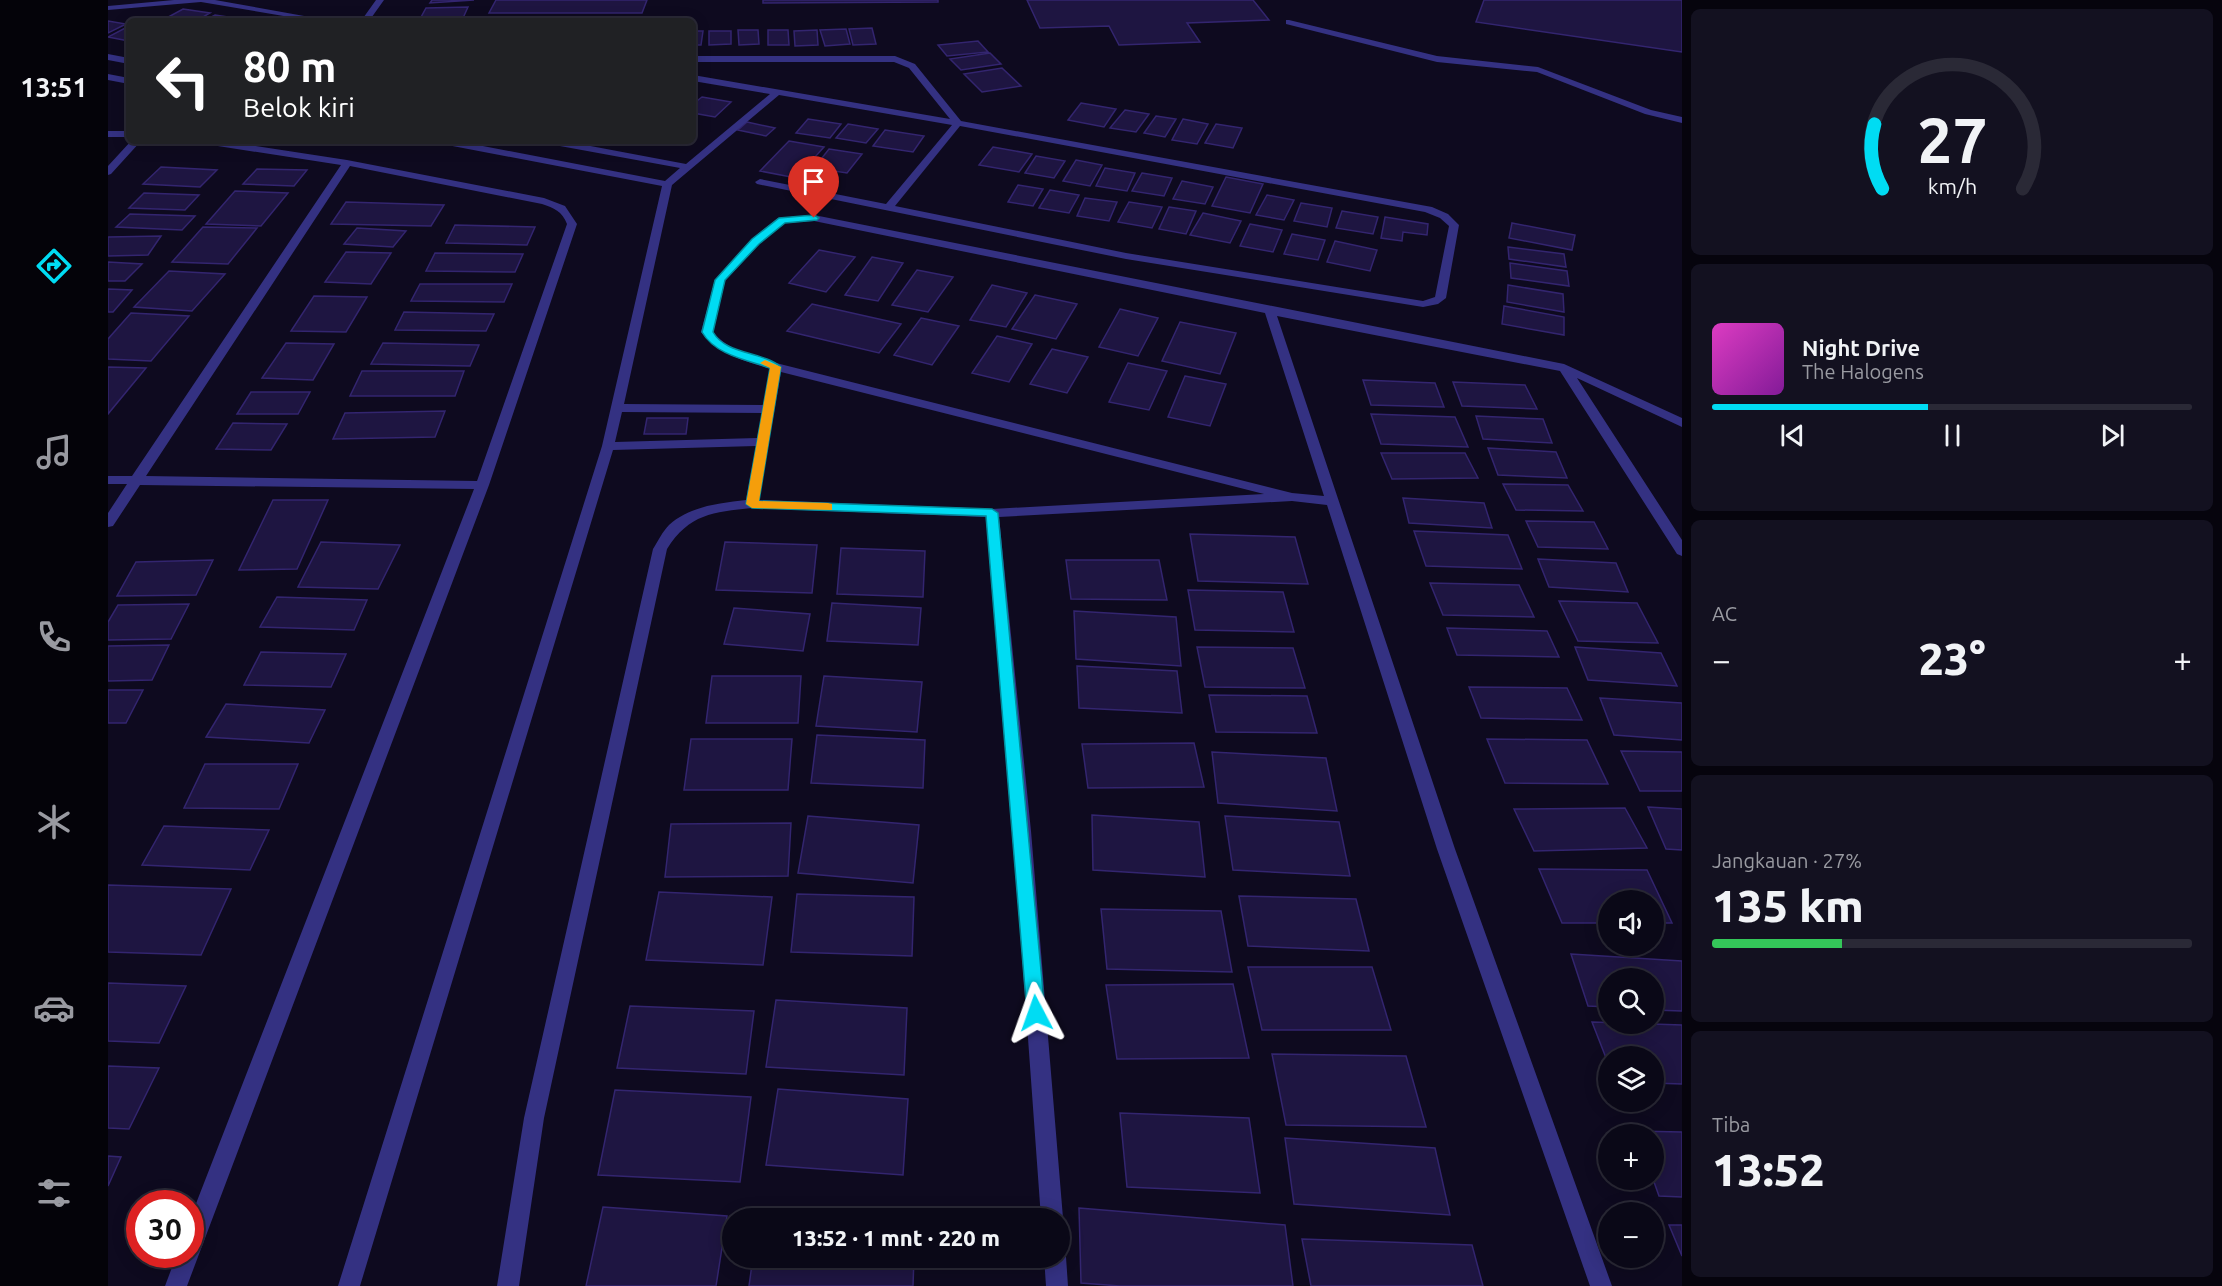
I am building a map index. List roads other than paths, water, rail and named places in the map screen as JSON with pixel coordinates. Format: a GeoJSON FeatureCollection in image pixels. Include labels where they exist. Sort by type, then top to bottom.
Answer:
{"type":"FeatureCollection","features":[{"type":"Feature","properties":{"kind":"street"},"geometry":{"type":"LineString","coordinates":[[108,8],[201,0],[310,18]]}},
{"type":"Feature","properties":{"kind":"street"},"geometry":{"type":"LineString","coordinates":[[367,18],[380,0]]}},
{"type":"Feature","properties":{"kind":"street"},"geometry":{"type":"LineString","coordinates":[[1289,22],[1437,59],[1538,70],[1648,112],[1682,120]]}},
{"type":"Feature","properties":{"kind":"street"},"geometry":{"type":"LineString","coordinates":[[108,57],[126,60]]}},
{"type":"Feature","properties":{"kind":"street"},"geometry":{"type":"LineString","coordinates":[[696,59],[902,60],[912,66],[958,123]]}},
{"type":"Feature","properties":{"kind":"street"},"geometry":{"type":"LineString","coordinates":[[109,79],[126,81]]}},
{"type":"Feature","properties":{"kind":"street"},"geometry":{"type":"LineString","coordinates":[[696,79],[958,123],[1428,209],[1444,216],[1454,225],[1440,298],[1434,302],[1408,303],[1126,256],[760,182]]}},
{"type":"Feature","properties":{"kind":"street"},"geometry":{"type":"LineString","coordinates":[[349,1286],[608,446],[667,184],[776,93]]}},
{"type":"Feature","properties":{"kind":"street"},"geometry":{"type":"LineString","coordinates":[[887,209],[958,123]]}},
{"type":"Feature","properties":{"kind":"street"},"geometry":{"type":"LineString","coordinates":[[108,134],[126,134]]}},
{"type":"Feature","properties":{"kind":"street"},"geometry":{"type":"LineString","coordinates":[[108,172],[133,144]]}},
{"type":"Feature","properties":{"kind":"street"},"geometry":{"type":"LineString","coordinates":[[204,1211],[482,485],[572,224],[568,212],[544,201],[347,163],[224,144]]}},
{"type":"Feature","properties":{"kind":"street"},"geometry":{"type":"LineString","coordinates":[[458,144],[667,184]]}},
{"type":"Feature","properties":{"kind":"street"},"geometry":{"type":"LineString","coordinates":[[565,144],[688,167]]}},
{"type":"Feature","properties":{"kind":"street"},"geometry":{"type":"LineString","coordinates":[[108,523],[347,163]]}},
{"type":"Feature","properties":{"kind":"street"},"geometry":{"type":"LineString","coordinates":[[1331,501],[1292,497],[776,367],[729,350],[712,340],[707,332],[720,280],[756,242],[782,220],[797,217],[814,218],[1564,368],[1682,423]]}},
{"type":"Feature","properties":{"kind":"street"},"geometry":{"type":"LineString","coordinates":[[1270,311],[1446,849],[1601,1286]]}},
{"type":"Feature","properties":{"kind":"street"},"geometry":{"type":"LineString","coordinates":[[752,504],[776,367]]}},
{"type":"Feature","properties":{"kind":"street"},"geometry":{"type":"LineString","coordinates":[[1564,368],[1682,551]]}},
{"type":"Feature","properties":{"kind":"street"},"geometry":{"type":"LineString","coordinates":[[617,408],[768,409]]}},
{"type":"Feature","properties":{"kind":"street"},"geometry":{"type":"LineString","coordinates":[[608,446],[762,442]]}},
{"type":"Feature","properties":{"kind":"street"},"geometry":{"type":"LineString","coordinates":[[108,480],[482,485]]}},
{"type":"Feature","properties":{"kind":"street"},"geometry":{"type":"LineString","coordinates":[[508,1286],[534,1118],[660,549],[672,529],[713,508],[752,504],[992,513],[1292,497]]}},
{"type":"Feature","properties":{"kind":"street"},"geometry":{"type":"LineString","coordinates":[[992,513],[1023,843],[1051,1208]]}},
{"type":"Feature","properties":{"kind":"street"},"geometry":{"type":"LineString","coordinates":[[176,1286],[183,1268]]}},
{"type":"Feature","properties":{"kind":"street"},"geometry":{"type":"LineString","coordinates":[[1056,1268],[1057,1286]]}}]}
